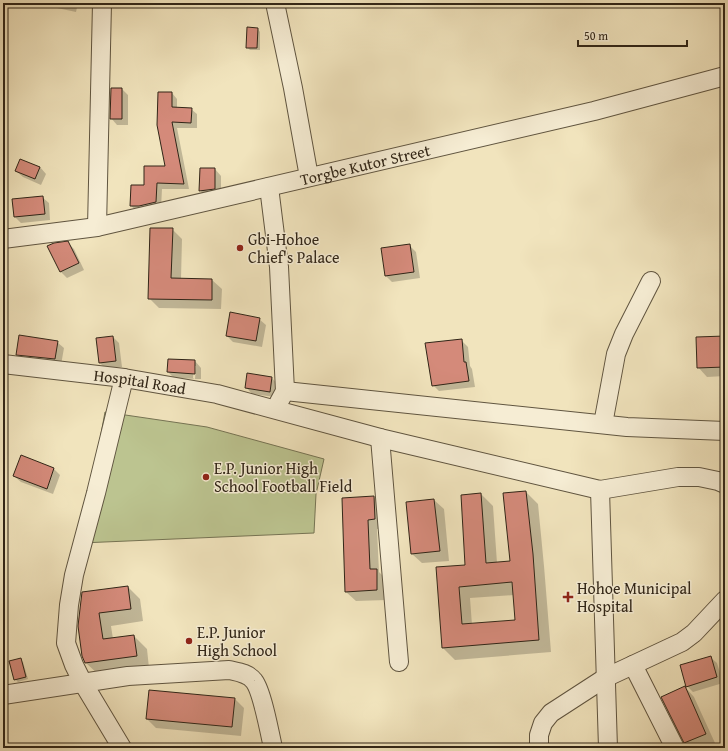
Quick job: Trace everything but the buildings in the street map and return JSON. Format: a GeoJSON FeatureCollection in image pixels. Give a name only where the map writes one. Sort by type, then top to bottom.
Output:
{"type":"FeatureCollection","features":[{"type":"Feature","properties":{"kind":"street"},"geometry":{"type":"LineString","coordinates":[[97,226],[102,3]]}},
{"type":"Feature","properties":{"kind":"street"},"geometry":{"type":"LineString","coordinates":[[275,3],[293,88],[309,177]]}},
{"type":"Feature","properties":{"kind":"street","name":"Torgbe Kutor Street"},"geometry":{"type":"LineString","coordinates":[[3,239],[97,226],[594,111],[725,76]]}},
{"type":"Feature","properties":{"kind":"street"},"geometry":{"type":"LineString","coordinates":[[269,187],[279,267],[285,391],[276,410]]}},
{"type":"Feature","properties":{"kind":"street"},"geometry":{"type":"LineString","coordinates":[[603,424],[616,354],[624,334],[651,281]]}},
{"type":"Feature","properties":{"kind":"street","name":"Hospital Road"},"geometry":{"type":"LineString","coordinates":[[3,364],[124,378],[217,394],[380,438],[600,490]]}},
{"type":"Feature","properties":{"kind":"street"},"geometry":{"type":"LineString","coordinates":[[122,748],[83,683],[74,665],[66,643],[68,605],[74,575],[124,378]]}},
{"type":"Feature","properties":{"kind":"street"},"geometry":{"type":"LineString","coordinates":[[285,391],[627,427],[725,431]]}},
{"type":"Feature","properties":{"kind":"street"},"geometry":{"type":"LineString","coordinates":[[380,438],[399,662]]}},
{"type":"Feature","properties":{"kind":"street"},"geometry":{"type":"LineString","coordinates":[[608,748],[600,490],[678,477],[699,477],[725,484]]}},
{"type":"Feature","properties":{"kind":"street"},"geometry":{"type":"LineString","coordinates":[[539,748],[539,734],[551,713],[606,678],[682,642],[694,633],[725,600]]}},
{"type":"Feature","properties":{"kind":"street"},"geometry":{"type":"LineString","coordinates":[[634,665],[675,748]]}},
{"type":"Feature","properties":{"kind":"street"},"geometry":{"type":"LineString","coordinates":[[3,695],[128,676],[229,670],[245,674],[255,682],[273,748]]}},
{"type":"Feature","properties":{"kind":"green space","name":"E.P. Junior High School Football Field"},"geometry":{"type":"Polygon","coordinates":[[[105,412],[207,427],[324,459],[316,494],[314,533],[81,543],[105,412]]]}},
{"type":"Feature","properties":{"kind":"place","name":"Gbi-Hohoe Chief's Palace"},"geometry":{"type":"Point","coordinates":[240,248]}},
{"type":"Feature","properties":{"kind":"place","name":"E.P. Junior High School Football Field"},"geometry":{"type":"Point","coordinates":[206,477]}},
{"type":"Feature","properties":{"kind":"place","name":"Hohoe Municipal Hospital"},"geometry":{"type":"Point","coordinates":[568,597]}},
{"type":"Feature","properties":{"kind":"place","name":"E.P. Junior High School"},"geometry":{"type":"Point","coordinates":[189,641]}}]}
